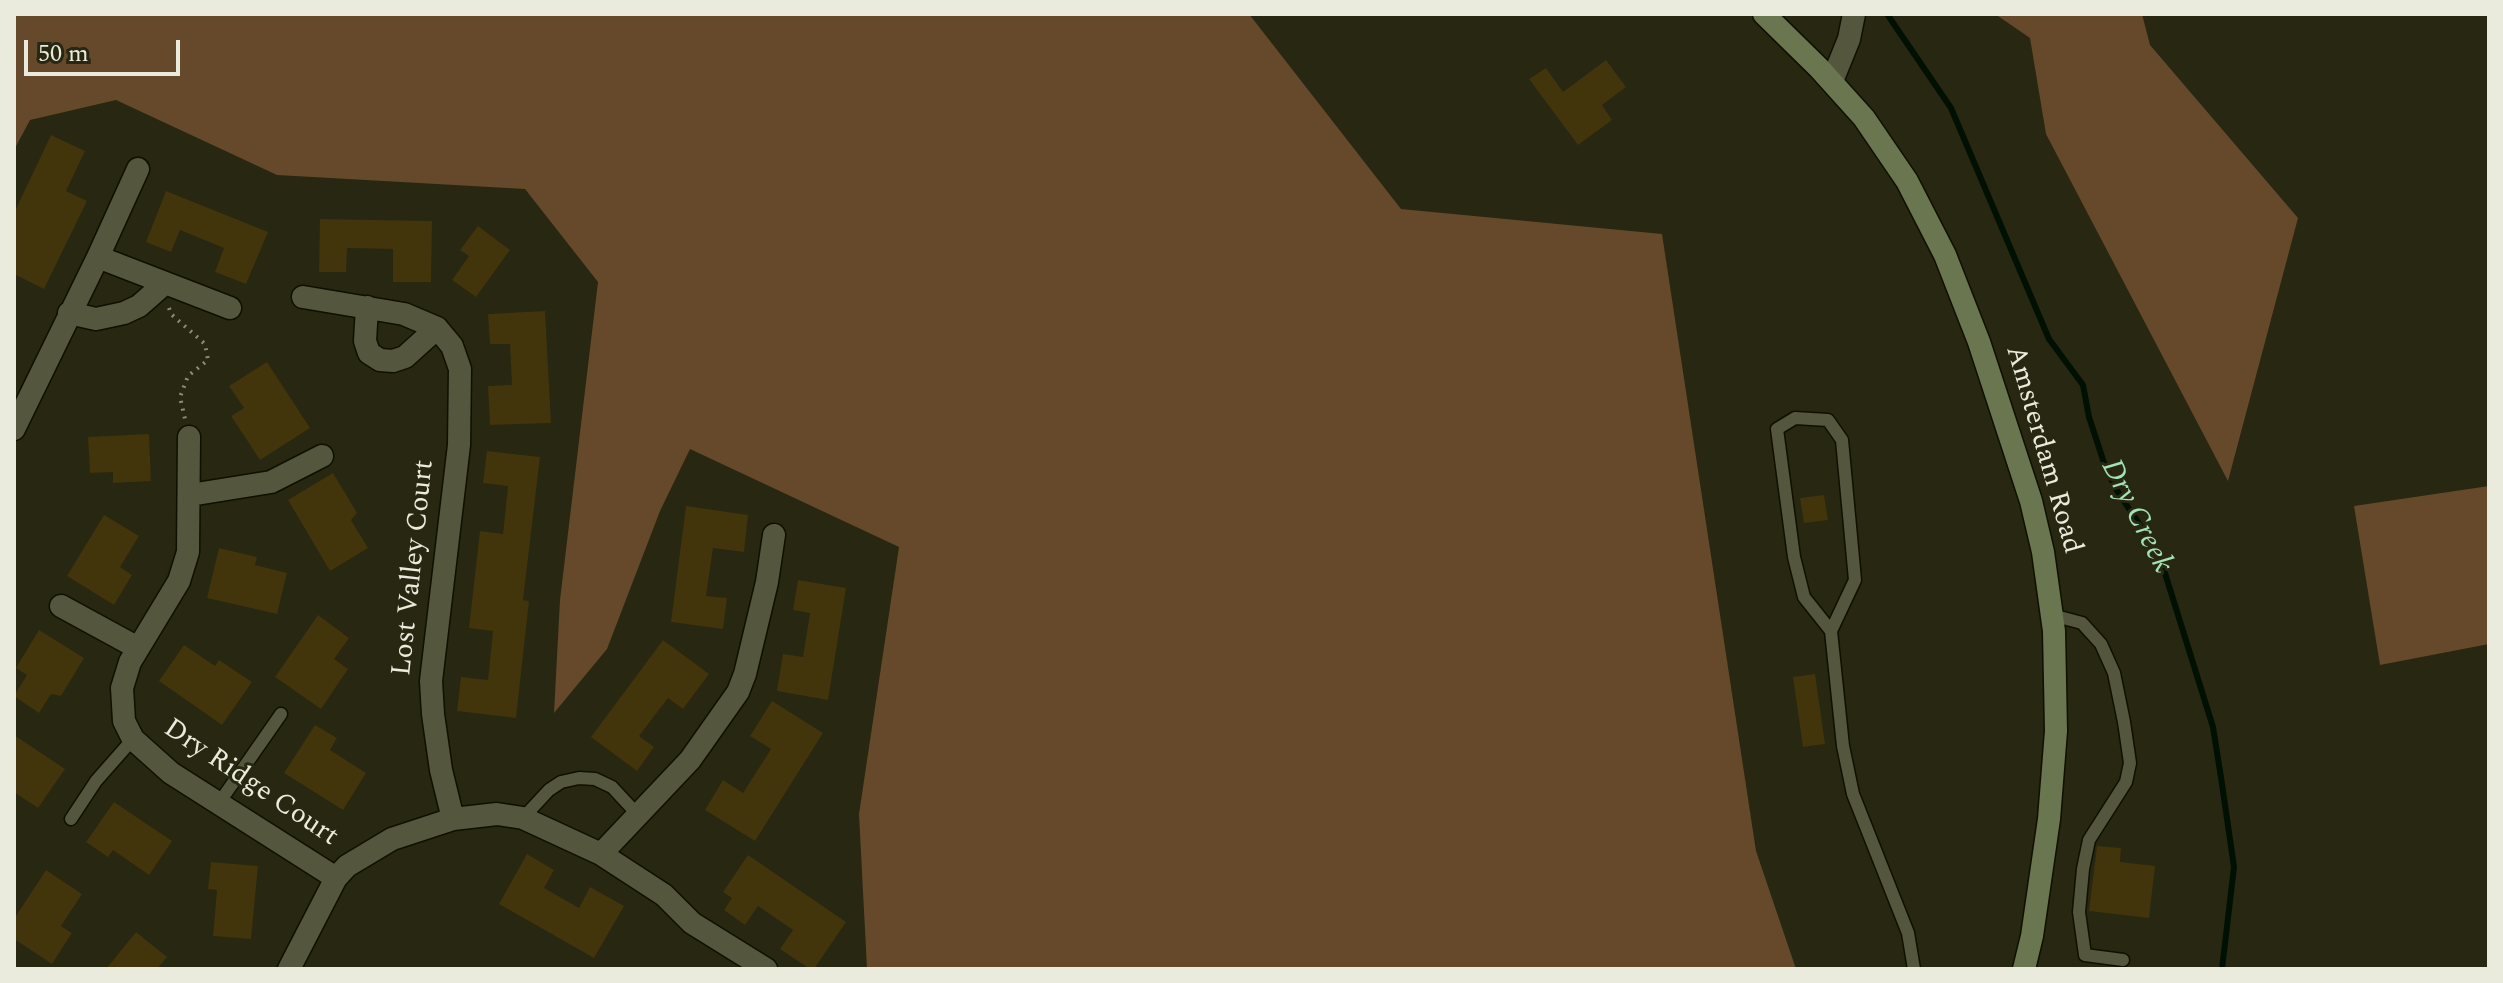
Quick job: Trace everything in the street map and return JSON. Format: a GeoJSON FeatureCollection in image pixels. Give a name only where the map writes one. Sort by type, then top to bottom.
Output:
{"type":"FeatureCollection","features":[{"type":"Feature","properties":{"kind":"main road","name":"Amsterdam Road"},"geometry":{"type":"LineString","coordinates":[[1764,14],[1832,81],[1864,118],[1900,170],[1945,255],[1979,342],[2031,501],[2043,552],[2052,615],[2056,731],[2049,819],[2032,936],[2024,969]]}},
{"type":"Feature","properties":{"kind":"street"},"geometry":{"type":"LineString","coordinates":[[1832,81],[1849,39],[1854,14]]}},
{"type":"Feature","properties":{"kind":"street"},"geometry":{"type":"LineString","coordinates":[[14,429],[138,169]]}},
{"type":"Feature","properties":{"kind":"street"},"geometry":{"type":"LineString","coordinates":[[98,257],[230,308]]}},
{"type":"Feature","properties":{"kind":"street"},"geometry":{"type":"LineString","coordinates":[[69,313],[96,319],[124,313],[139,306],[164,284]]}},
{"type":"Feature","properties":{"kind":"street"},"geometry":{"type":"LineString","coordinates":[[303,297],[367,307],[404,314],[437,328],[405,357],[393,361],[380,360],[369,353],[365,341],[367,307]]}},
{"type":"Feature","properties":{"kind":"street","name":"Lost Valley Court"},"geometry":{"type":"LineString","coordinates":[[437,328],[452,346],[460,369],[459,445],[431,681],[441,770],[453,819]]}},
{"type":"Feature","properties":{"kind":"street","name":"Dry Ridge Court"},"geometry":{"type":"LineString","coordinates":[[189,437],[188,552],[179,581],[138,648],[122,688],[124,721],[133,739],[171,773],[336,878]]}},
{"type":"Feature","properties":{"kind":"street"},"geometry":{"type":"LineString","coordinates":[[190,495],[271,482],[322,456]]}},
{"type":"Feature","properties":{"kind":"street"},"geometry":{"type":"LineString","coordinates":[[601,854],[690,760],[738,692],[767,582],[774,535]]}},
{"type":"Feature","properties":{"kind":"street"},"geometry":{"type":"LineString","coordinates":[[61,606],[138,648]]}},
{"type":"Feature","properties":{"kind":"street"},"geometry":{"type":"LineString","coordinates":[[289,969],[336,878],[347,866],[392,839],[453,819],[497,814],[523,818],[601,854],[664,895],[692,923],[766,969]]}},
{"type":"Feature","properties":{"kind":"lane"},"geometry":{"type":"LineString","coordinates":[[1831,631],[1804,597],[1794,557],[1777,429],[1795,418],[1828,420],[1842,440],[1855,580],[1831,631],[1843,746],[1853,794],[1908,933],[1914,969]]}},
{"type":"Feature","properties":{"kind":"lane"},"geometry":{"type":"LineString","coordinates":[[2052,615],[2082,623],[2101,644],[2114,673],[2130,763],[2126,782],[2089,840],[2079,912],[2085,955],[2123,960]]}},
{"type":"Feature","properties":{"kind":"lane"},"geometry":{"type":"LineString","coordinates":[[219,803],[281,714]]}},
{"type":"Feature","properties":{"kind":"lane"},"geometry":{"type":"LineString","coordinates":[[71,819],[104,772],[133,739]]}},
{"type":"Feature","properties":{"kind":"lane"},"geometry":{"type":"LineString","coordinates":[[523,818],[549,790],[561,782],[579,778],[595,779],[612,787],[638,815]]}},
{"type":"Feature","properties":{"kind":"path"},"geometry":{"type":"LineString","coordinates":[[164,284],[171,314],[205,344],[208,360],[188,376],[180,397],[189,437]]}},
{"type":"Feature","properties":{"kind":"shaded area"},"geometry":{"type":"Polygon","coordinates":[[[14,14],[1249,14],[1401,209],[1662,234],[1756,851],[1796,969],[867,969],[859,814],[899,547],[690,449],[660,511],[607,649],[554,713],[560,600],[598,282],[525,189],[277,175],[116,100],[30,120],[14,150],[14,14]]]}},
{"type":"Feature","properties":{"kind":"shaded area"},"geometry":{"type":"Polygon","coordinates":[[[1995,14],[2142,14],[2150,45],[2298,218],[2228,481],[2046,134],[2030,38],[1995,14]]]}},
{"type":"Feature","properties":{"kind":"shaded area"},"geometry":{"type":"Polygon","coordinates":[[[2489,486],[2489,644],[2380,665],[2354,506],[2489,486]]]}},
{"type":"Feature","properties":{"kind":"building"},"geometry":{"type":"Polygon","coordinates":[[[1606,60],[1626,87],[1602,105],[1612,120],[1578,145],[1529,79],[1546,68],[1563,92],[1606,60]]]}},
{"type":"Feature","properties":{"kind":"building"},"geometry":{"type":"Polygon","coordinates":[[[51,135],[85,151],[66,191],[87,201],[44,289],[14,274],[14,213],[51,135]]]}},
{"type":"Feature","properties":{"kind":"building"},"geometry":{"type":"Polygon","coordinates":[[[166,191],[268,232],[246,284],[215,272],[224,248],[180,230],[171,252],[146,242],[166,191]]]}},
{"type":"Feature","properties":{"kind":"building"},"geometry":{"type":"Polygon","coordinates":[[[320,219],[432,221],[431,282],[393,282],[393,249],[347,248],[346,272],[319,272],[320,219]]]}},
{"type":"Feature","properties":{"kind":"building"},"geometry":{"type":"Polygon","coordinates":[[[478,226],[510,250],[476,297],[452,280],[469,256],[460,250],[478,226]]]}},
{"type":"Feature","properties":{"kind":"building"},"geometry":{"type":"Polygon","coordinates":[[[545,311],[551,423],[490,425],[488,386],[512,385],[510,344],[490,344],[488,314],[545,311]]]}},
{"type":"Feature","properties":{"kind":"building"},"geometry":{"type":"Polygon","coordinates":[[[267,362],[310,428],[260,460],[231,416],[244,408],[229,386],[267,362]]]}},
{"type":"Feature","properties":{"kind":"building"},"geometry":{"type":"Polygon","coordinates":[[[149,434],[151,481],[113,483],[113,472],[90,473],[88,437],[149,434]]]}},
{"type":"Feature","properties":{"kind":"building"},"geometry":{"type":"Polygon","coordinates":[[[487,451],[540,457],[523,600],[529,601],[516,718],[457,711],[461,677],[488,680],[493,631],[469,628],[480,531],[503,534],[508,486],[483,483],[487,451]]]}},
{"type":"Feature","properties":{"kind":"building"},"geometry":{"type":"Polygon","coordinates":[[[333,473],[357,513],[351,520],[368,548],[330,571],[288,500],[333,473]]]}},
{"type":"Feature","properties":{"kind":"building"},"geometry":{"type":"Polygon","coordinates":[[[1824,495],[1828,520],[1804,523],[1800,498],[1824,495]]]}},
{"type":"Feature","properties":{"kind":"building"},"geometry":{"type":"Polygon","coordinates":[[[686,506],[748,515],[744,552],[713,548],[706,596],[727,598],[723,629],[671,622],[686,506]]]}},
{"type":"Feature","properties":{"kind":"building"},"geometry":{"type":"Polygon","coordinates":[[[104,515],[139,536],[120,567],[132,575],[114,605],[67,576],[104,515]]]}},
{"type":"Feature","properties":{"kind":"building"},"geometry":{"type":"Polygon","coordinates":[[[219,548],[257,557],[255,565],[287,573],[277,614],[207,598],[219,548]]]}},
{"type":"Feature","properties":{"kind":"building"},"geometry":{"type":"Polygon","coordinates":[[[798,580],[846,588],[828,700],[777,691],[783,654],[803,657],[810,613],[793,610],[798,580]]]}},
{"type":"Feature","properties":{"kind":"building"},"geometry":{"type":"Polygon","coordinates":[[[318,615],[349,638],[334,659],[348,669],[321,709],[275,677],[318,615]]]}},
{"type":"Feature","properties":{"kind":"building"},"geometry":{"type":"Polygon","coordinates":[[[39,630],[84,658],[61,696],[51,694],[39,713],[14,696],[27,675],[16,668],[39,630]]]}},
{"type":"Feature","properties":{"kind":"building"},"geometry":{"type":"Polygon","coordinates":[[[663,640],[709,674],[683,709],[668,698],[639,736],[654,747],[637,771],[591,737],[663,640]]]}},
{"type":"Feature","properties":{"kind":"building"},"geometry":{"type":"Polygon","coordinates":[[[184,645],[215,666],[219,660],[252,682],[222,725],[159,681],[184,645]]]}},
{"type":"Feature","properties":{"kind":"building"},"geometry":{"type":"Polygon","coordinates":[[[1815,674],[1825,744],[1803,747],[1793,677],[1815,674]]]}},
{"type":"Feature","properties":{"kind":"building"},"geometry":{"type":"Polygon","coordinates":[[[772,701],[823,733],[755,841],[705,810],[723,780],[743,793],[771,749],[750,736],[772,701]]]}},
{"type":"Feature","properties":{"kind":"building"},"geometry":{"type":"Polygon","coordinates":[[[315,725],[337,738],[330,750],[366,773],[343,810],[284,773],[315,725]]]}},
{"type":"Feature","properties":{"kind":"building"},"geometry":{"type":"Polygon","coordinates":[[[14,735],[65,769],[38,808],[14,792],[14,735]]]}},
{"type":"Feature","properties":{"kind":"building"},"geometry":{"type":"Polygon","coordinates":[[[114,802],[172,841],[149,875],[113,850],[108,857],[86,842],[114,802]]]}},
{"type":"Feature","properties":{"kind":"building"},"geometry":{"type":"Polygon","coordinates":[[[2097,846],[2121,848],[2120,862],[2155,866],[2149,918],[2089,911],[2097,846]]]}},
{"type":"Feature","properties":{"kind":"building"},"geometry":{"type":"Polygon","coordinates":[[[527,854],[554,870],[544,888],[579,908],[590,887],[624,906],[594,958],[499,904],[527,854]]]}},
{"type":"Feature","properties":{"kind":"building"},"geometry":{"type":"Polygon","coordinates":[[[748,855],[846,922],[814,969],[780,949],[793,930],[758,906],[745,925],[724,910],[732,898],[723,892],[748,855]]]}},
{"type":"Feature","properties":{"kind":"building"},"geometry":{"type":"Polygon","coordinates":[[[211,862],[258,866],[251,939],[213,936],[217,890],[208,889],[211,862]]]}},
{"type":"Feature","properties":{"kind":"building"},"geometry":{"type":"Polygon","coordinates":[[[46,870],[82,894],[61,926],[72,933],[52,964],[14,939],[14,919],[46,870]]]}},
{"type":"Feature","properties":{"kind":"building"},"geometry":{"type":"Polygon","coordinates":[[[136,932],[167,957],[157,969],[106,969],[136,932]]]}},
{"type":"Feature","properties":{"kind":"waterway","name":"Dry Creek"},"geometry":{"type":"LineString","coordinates":[[1887,14],[1951,108],[2049,339],[2083,385],[2089,417],[2105,466],[2116,489],[2159,554],[2213,727],[2222,784],[2234,867],[2222,969]]}}]}
